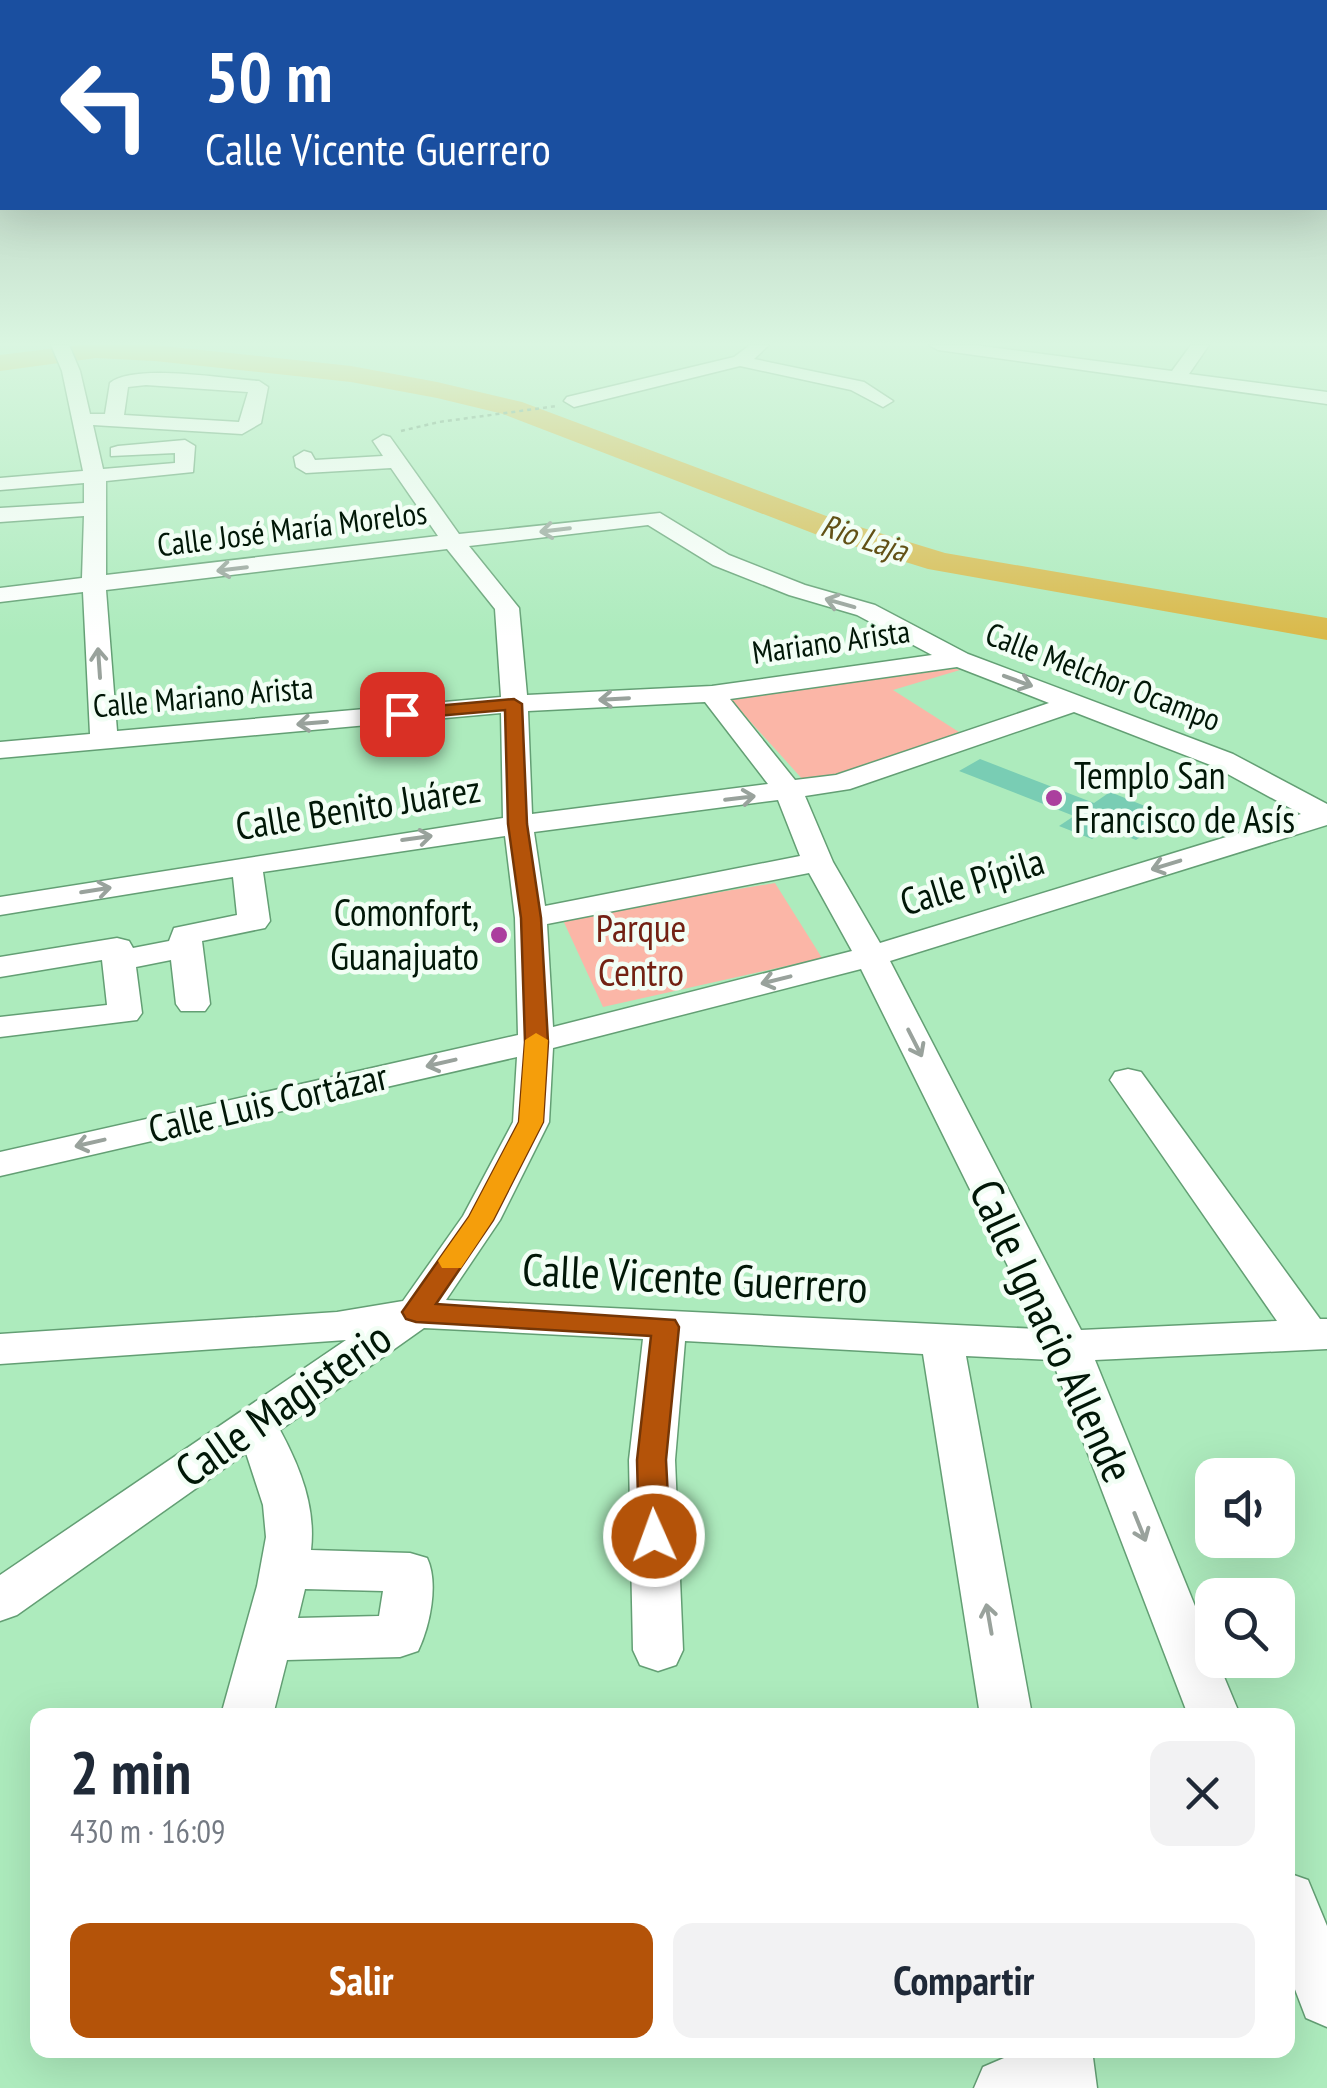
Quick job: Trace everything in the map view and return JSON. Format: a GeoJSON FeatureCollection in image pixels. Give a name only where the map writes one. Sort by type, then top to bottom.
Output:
{"type":"FeatureCollection","features":[{"type":"Feature","properties":{"kind":"street"},"geometry":{"type":"LineString","coordinates":[[87,442],[94,476],[94,586],[104,742]]}},
{"type":"Feature","properties":{"kind":"street","name":"Calle Magisterio"},"geometry":{"type":"LineString","coordinates":[[0,1601],[416,1312],[480,1220],[531,1122],[536,1042],[531,918],[518,824],[512,633],[507,608],[453,542],[384,442]]}},
{"type":"Feature","properties":{"kind":"street"},"geometry":{"type":"LineString","coordinates":[[0,484],[186,468],[185,446],[118,452]]}},
{"type":"Feature","properties":{"kind":"street"},"geometry":{"type":"LineString","coordinates":[[304,458],[306,467],[397,460]]}},
{"type":"Feature","properties":{"kind":"street"},"geometry":{"type":"LineString","coordinates":[[0,515],[95,509]]}},
{"type":"Feature","properties":{"kind":"street","name":"Calle José María Morelos"},"geometry":{"type":"LineString","coordinates":[[0,595],[652,518]]}},
{"type":"Feature","properties":{"kind":"street","name":"Calle Melchor Ocampo"},"geometry":{"type":"LineString","coordinates":[[652,518],[722,560],[797,590],[866,610],[959,660],[1223,760],[1327,816]]}},
{"type":"Feature","properties":{"kind":"street","name":"Mariano Arista"},"geometry":{"type":"LineString","coordinates":[[712,694],[959,660]]}},
{"type":"Feature","properties":{"kind":"street","name":"Calle Mariano Arista"},"geometry":{"type":"LineString","coordinates":[[0,750],[514,704],[712,694]]}},
{"type":"Feature","properties":{"kind":"street","name":"Calle Ignacio Allende"},"geometry":{"type":"LineString","coordinates":[[712,694],[789,792],[818,862],[870,956],[1068,1346],[1211,1708]]}},
{"type":"Feature","properties":{"kind":"street","name":"Calle Benito Juárez"},"geometry":{"type":"LineString","coordinates":[[0,906],[518,824],[840,783],[1077,702]]}},
{"type":"Feature","properties":{"kind":"street","name":"Calle Pípila"},"geometry":{"type":"LineString","coordinates":[[536,1042],[870,956],[1327,816]]}},
{"type":"Feature","properties":{"kind":"street"},"geometry":{"type":"LineString","coordinates":[[531,918],[818,862]]}},
{"type":"Feature","properties":{"kind":"street"},"geometry":{"type":"LineString","coordinates":[[193,1004],[184,935],[254,921],[247,866]]}},
{"type":"Feature","properties":{"kind":"street"},"geometry":{"type":"LineString","coordinates":[[119,960],[186,947]]}},
{"type":"Feature","properties":{"kind":"street"},"geometry":{"type":"LineString","coordinates":[[0,966],[118,948],[125,1013],[0,1027]]}},
{"type":"Feature","properties":{"kind":"street","name":"Calle Luis Cortázar"},"geometry":{"type":"LineString","coordinates":[[0,1164],[536,1042]]}},
{"type":"Feature","properties":{"kind":"street"},"geometry":{"type":"LineString","coordinates":[[1128,1080],[1318,1334]]}},
{"type":"Feature","properties":{"kind":"street","name":"Calle Vicente Guerrero"},"geometry":{"type":"LineString","coordinates":[[0,1349],[337,1327],[416,1312],[1068,1346],[1318,1334]]}},
{"type":"Feature","properties":{"kind":"street"},"geometry":{"type":"LineString","coordinates":[[658,1650],[652,1460],[665,1327]]}},
{"type":"Feature","properties":{"kind":"street"},"geometry":{"type":"LineString","coordinates":[[942,1342],[1005,1708]]}},
{"type":"Feature","properties":{"kind":"street"},"geometry":{"type":"LineString","coordinates":[[250,1708],[284,1569],[290,1522],[276,1462],[254,1424]]}},
{"type":"Feature","properties":{"kind":"street"},"geometry":{"type":"LineString","coordinates":[[265,1640],[400,1636],[410,1572],[284,1569]]}},
{"type":"Feature","properties":{"kind":"street"},"geometry":{"type":"LineString","coordinates":[[1295,1917],[1327,1998]]}},
{"type":"Feature","properties":{"kind":"street"},"geometry":{"type":"LineString","coordinates":[[1004,2088],[1068,2084],[1063,2058]]}},
{"type":"Feature","properties":{"kind":"green space"},"geometry":{"type":"Polygon","coordinates":[[[946,667],[960,670],[893,690],[959,732],[844,777],[805,782],[730,699],[946,667]]]}},
{"type":"Feature","properties":{"kind":"green space","name":"Parque Centro"},"geometry":{"type":"Polygon","coordinates":[[[775,883],[822,958],[603,1007],[562,918],[775,883]]]}},
{"type":"Feature","properties":{"kind":"building","name":"Templo San Francisco de Asís"},"geometry":{"type":"Polygon","coordinates":[[[980,759],[1094,803],[1110,792],[1145,806],[1132,815],[1158,825],[1136,840],[1108,829],[1092,839],[1059,826],[1074,816],[959,771],[980,759]]]}},
{"type":"Feature","properties":{"kind":"waterway","name":"Rio Laja"},"geometry":{"type":"LineString","coordinates":[[603,442],[826,527],[940,562],[1327,629]]}},
{"type":"Feature","properties":{"kind":"slow traffic"},"geometry":{"type":"LineString","coordinates":[[452,1261],[480,1220],[531,1122],[536,1040]]}},
{"type":"Feature","properties":{"kind":"place","name":"Templo San Francisco de Asís"},"geometry":{"type":"Point","coordinates":[1054,798]}},
{"type":"Feature","properties":{"kind":"place","name":"Comonfort, Guanajuato"},"geometry":{"type":"Point","coordinates":[499,935]}},
{"type":"Feature","properties":{"kind":"route"},"geometry":{"type":"LineString","coordinates":[[402,714],[514,704],[518,824],[531,918],[536,1042],[531,1122],[480,1220],[416,1312],[665,1327],[652,1460],[654,1536]]}}]}
